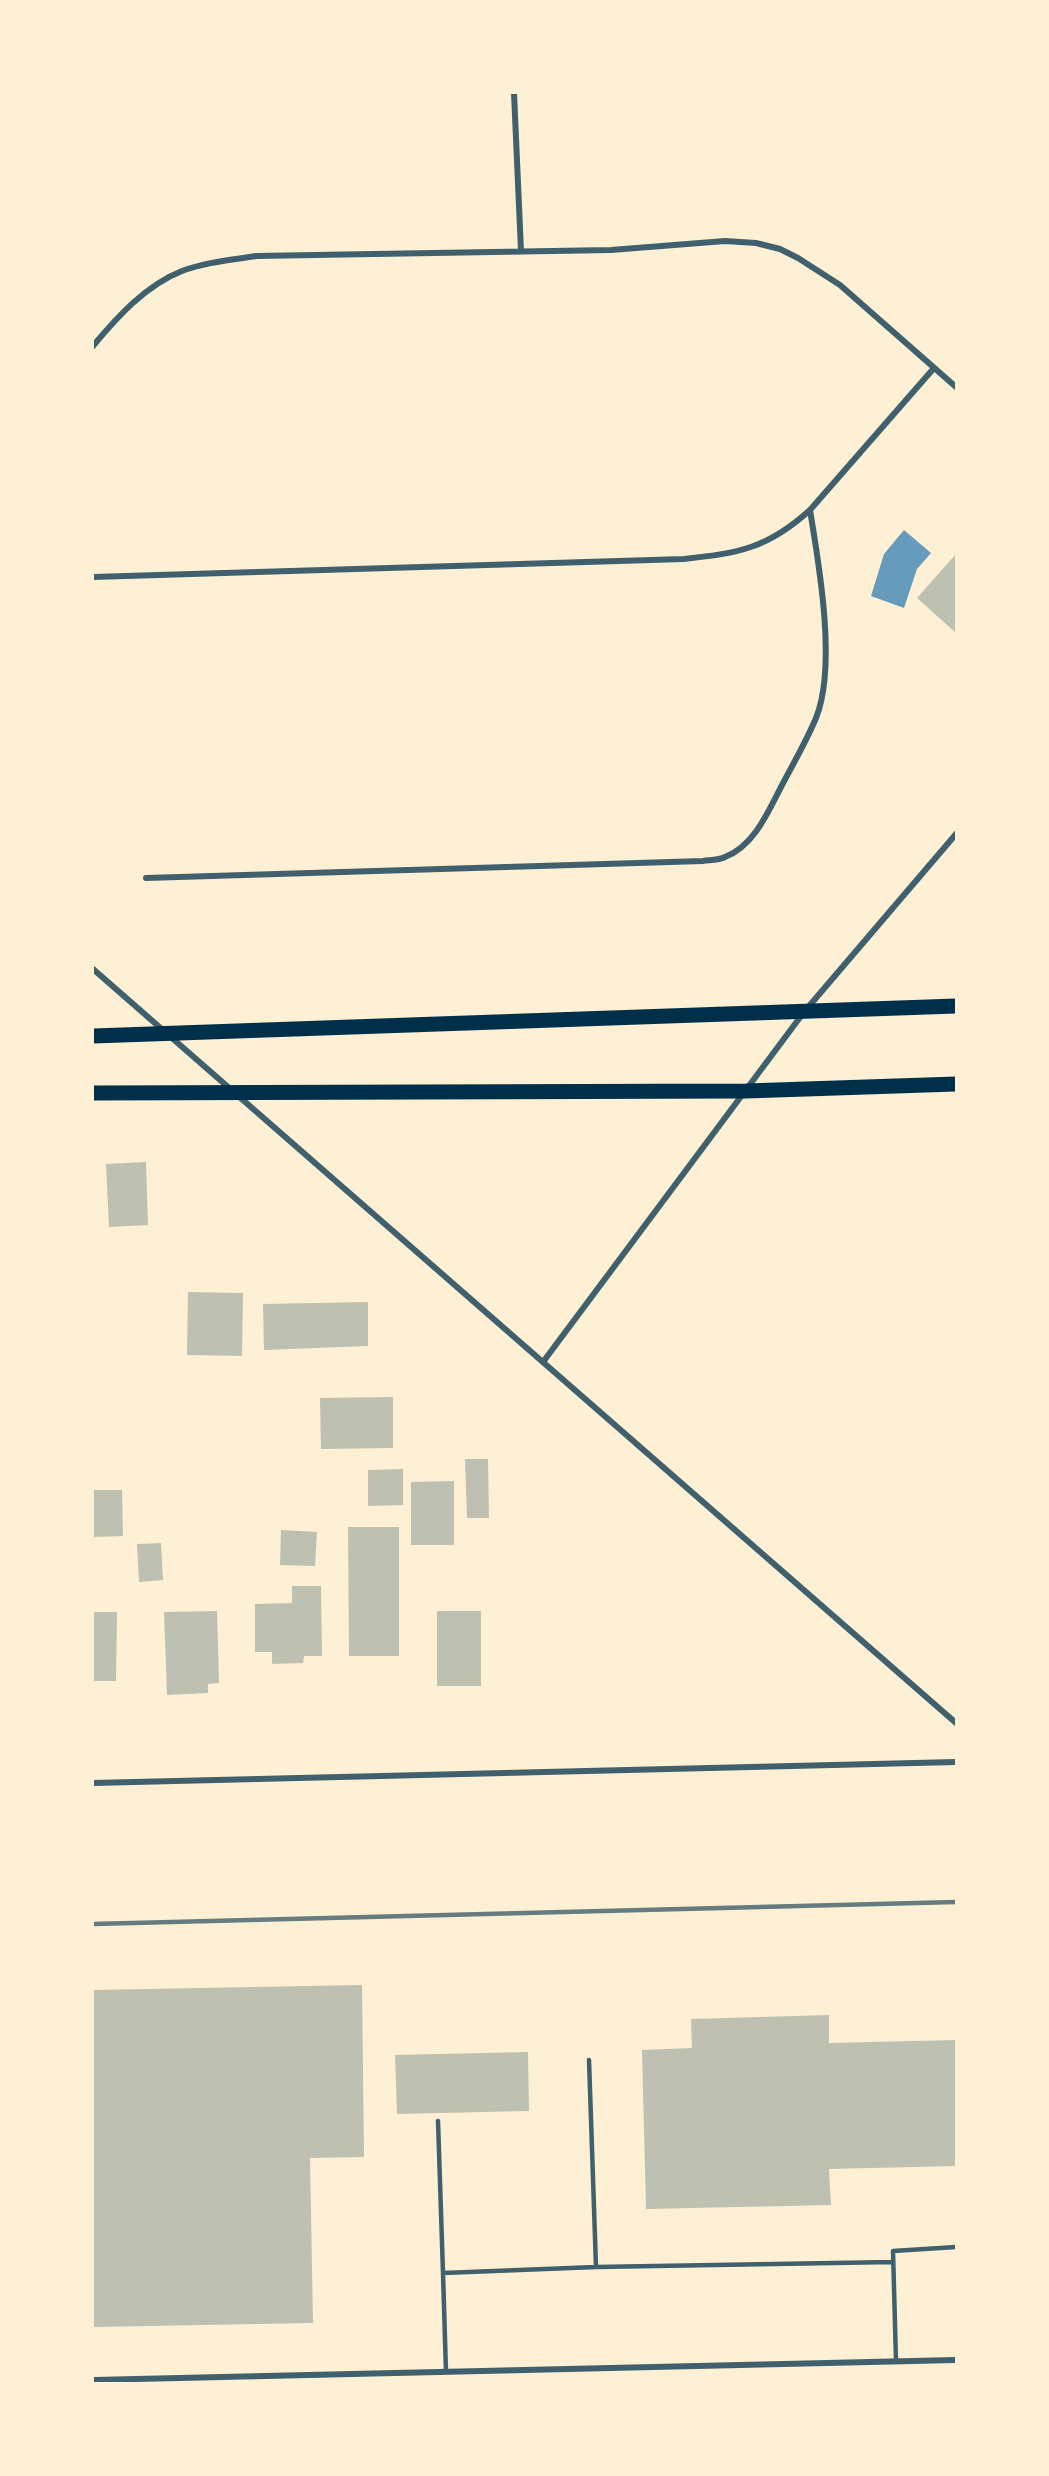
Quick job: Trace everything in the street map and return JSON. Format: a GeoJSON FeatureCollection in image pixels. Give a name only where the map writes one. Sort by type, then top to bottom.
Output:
{"type":"FeatureCollection","features":[{"type":"Feature","properties":{"kind":"main road"},"geometry":{"type":"LineString","coordinates":[[93,1036],[956,1006]]}},
{"type":"Feature","properties":{"kind":"main road"},"geometry":{"type":"LineString","coordinates":[[93,1093],[746,1091],[956,1084]]}},
{"type":"Feature","properties":{"kind":"street"},"geometry":{"type":"LineString","coordinates":[[514,93],[521,251]]}},
{"type":"Feature","properties":{"kind":"street"},"geometry":{"type":"LineString","coordinates":[[93,346],[127,308],[152,288],[180,271],[212,262],[256,256],[611,250],[725,241],[756,243],[780,249],[819,270],[840,285],[956,387]]}},
{"type":"Feature","properties":{"kind":"street"},"geometry":{"type":"LineString","coordinates":[[93,577],[684,559],[720,555],[768,541],[789,529],[810,510],[934,368]]}},
{"type":"Feature","properties":{"kind":"street"},"geometry":{"type":"LineString","coordinates":[[146,878],[703,861],[725,857],[751,837],[765,819],[816,717],[822,694],[824,636],[821,579],[810,510]]}},
{"type":"Feature","properties":{"kind":"street"},"geometry":{"type":"LineString","coordinates":[[543,1362],[804,1012],[956,834]]}},
{"type":"Feature","properties":{"kind":"street"},"geometry":{"type":"LineString","coordinates":[[93,969],[956,1723]]}},
{"type":"Feature","properties":{"kind":"street"},"geometry":{"type":"LineString","coordinates":[[93,1783],[956,1762]]}},
{"type":"Feature","properties":{"kind":"street"},"geometry":{"type":"LineString","coordinates":[[93,2380],[956,2360]]}},
{"type":"Feature","properties":{"kind":"lane"},"geometry":{"type":"LineString","coordinates":[[589,2060],[596,2267]]}},
{"type":"Feature","properties":{"kind":"lane"},"geometry":{"type":"LineString","coordinates":[[438,2121],[446,2373]]}},
{"type":"Feature","properties":{"kind":"lane"},"geometry":{"type":"LineString","coordinates":[[896,2361],[893,2251],[956,2247]]}},
{"type":"Feature","properties":{"kind":"lane"},"geometry":{"type":"LineString","coordinates":[[443,2273],[596,2267],[893,2262]]}},
{"type":"Feature","properties":{"kind":"water"},"geometry":{"type":"Polygon","coordinates":[[[904,530],[931,553],[917,569],[904,608],[871,596],[884,554],[904,530]]]}},
{"type":"Feature","properties":{"kind":"building"},"geometry":{"type":"Polygon","coordinates":[[[956,554],[956,633],[917,598],[956,554]]]}},
{"type":"Feature","properties":{"kind":"building"},"geometry":{"type":"Polygon","coordinates":[[[146,1162],[148,1225],[109,1227],[106,1164],[146,1162]]]}},
{"type":"Feature","properties":{"kind":"building"},"geometry":{"type":"Polygon","coordinates":[[[188,1292],[243,1293],[242,1356],[187,1355],[188,1292]]]}},
{"type":"Feature","properties":{"kind":"building"},"geometry":{"type":"Polygon","coordinates":[[[368,1302],[368,1346],[264,1350],[263,1304],[368,1302]]]}},
{"type":"Feature","properties":{"kind":"building"},"geometry":{"type":"Polygon","coordinates":[[[393,1397],[393,1448],[321,1449],[320,1398],[393,1397]]]}},
{"type":"Feature","properties":{"kind":"building"},"geometry":{"type":"Polygon","coordinates":[[[465,1459],[488,1459],[489,1518],[467,1518],[465,1459]]]}},
{"type":"Feature","properties":{"kind":"building"},"geometry":{"type":"Polygon","coordinates":[[[403,1469],[403,1505],[368,1506],[368,1470],[403,1469]]]}},
{"type":"Feature","properties":{"kind":"building"},"geometry":{"type":"Polygon","coordinates":[[[454,1481],[454,1545],[411,1545],[411,1482],[454,1481]]]}},
{"type":"Feature","properties":{"kind":"building"},"geometry":{"type":"Polygon","coordinates":[[[93,1490],[122,1490],[123,1536],[93,1537],[93,1490]]]}},
{"type":"Feature","properties":{"kind":"building"},"geometry":{"type":"Polygon","coordinates":[[[348,1527],[399,1527],[399,1656],[349,1656],[348,1527]]]}},
{"type":"Feature","properties":{"kind":"building"},"geometry":{"type":"Polygon","coordinates":[[[281,1530],[317,1532],[315,1566],[280,1565],[281,1530]]]}},
{"type":"Feature","properties":{"kind":"building"},"geometry":{"type":"Polygon","coordinates":[[[161,1543],[163,1580],[139,1582],[137,1544],[161,1543]]]}},
{"type":"Feature","properties":{"kind":"building"},"geometry":{"type":"Polygon","coordinates":[[[292,1586],[321,1586],[322,1656],[304,1656],[303,1663],[272,1664],[272,1652],[255,1652],[255,1604],[292,1603],[292,1586]]]}},
{"type":"Feature","properties":{"kind":"building"},"geometry":{"type":"Polygon","coordinates":[[[217,1611],[219,1683],[208,1684],[208,1693],[167,1695],[164,1612],[217,1611]]]}},
{"type":"Feature","properties":{"kind":"building"},"geometry":{"type":"Polygon","coordinates":[[[437,1611],[481,1611],[481,1686],[437,1686],[437,1611]]]}},
{"type":"Feature","properties":{"kind":"building"},"geometry":{"type":"Polygon","coordinates":[[[93,1612],[117,1612],[116,1681],[93,1681],[93,1612]]]}},
{"type":"Feature","properties":{"kind":"building"},"geometry":{"type":"Polygon","coordinates":[[[362,1985],[364,2157],[310,2158],[313,2323],[93,2327],[93,1990],[362,1985]]]}},
{"type":"Feature","properties":{"kind":"building"},"geometry":{"type":"Polygon","coordinates":[[[829,2015],[829,2043],[956,2040],[956,2166],[829,2169],[831,2205],[646,2209],[642,2050],[692,2048],[691,2019],[829,2015]]]}},
{"type":"Feature","properties":{"kind":"building"},"geometry":{"type":"Polygon","coordinates":[[[528,2052],[529,2111],[397,2114],[395,2055],[528,2052]]]}},
{"type":"Feature","properties":{"kind":"railway"},"geometry":{"type":"LineString","coordinates":[[93,1924],[956,1902]]}}]}
